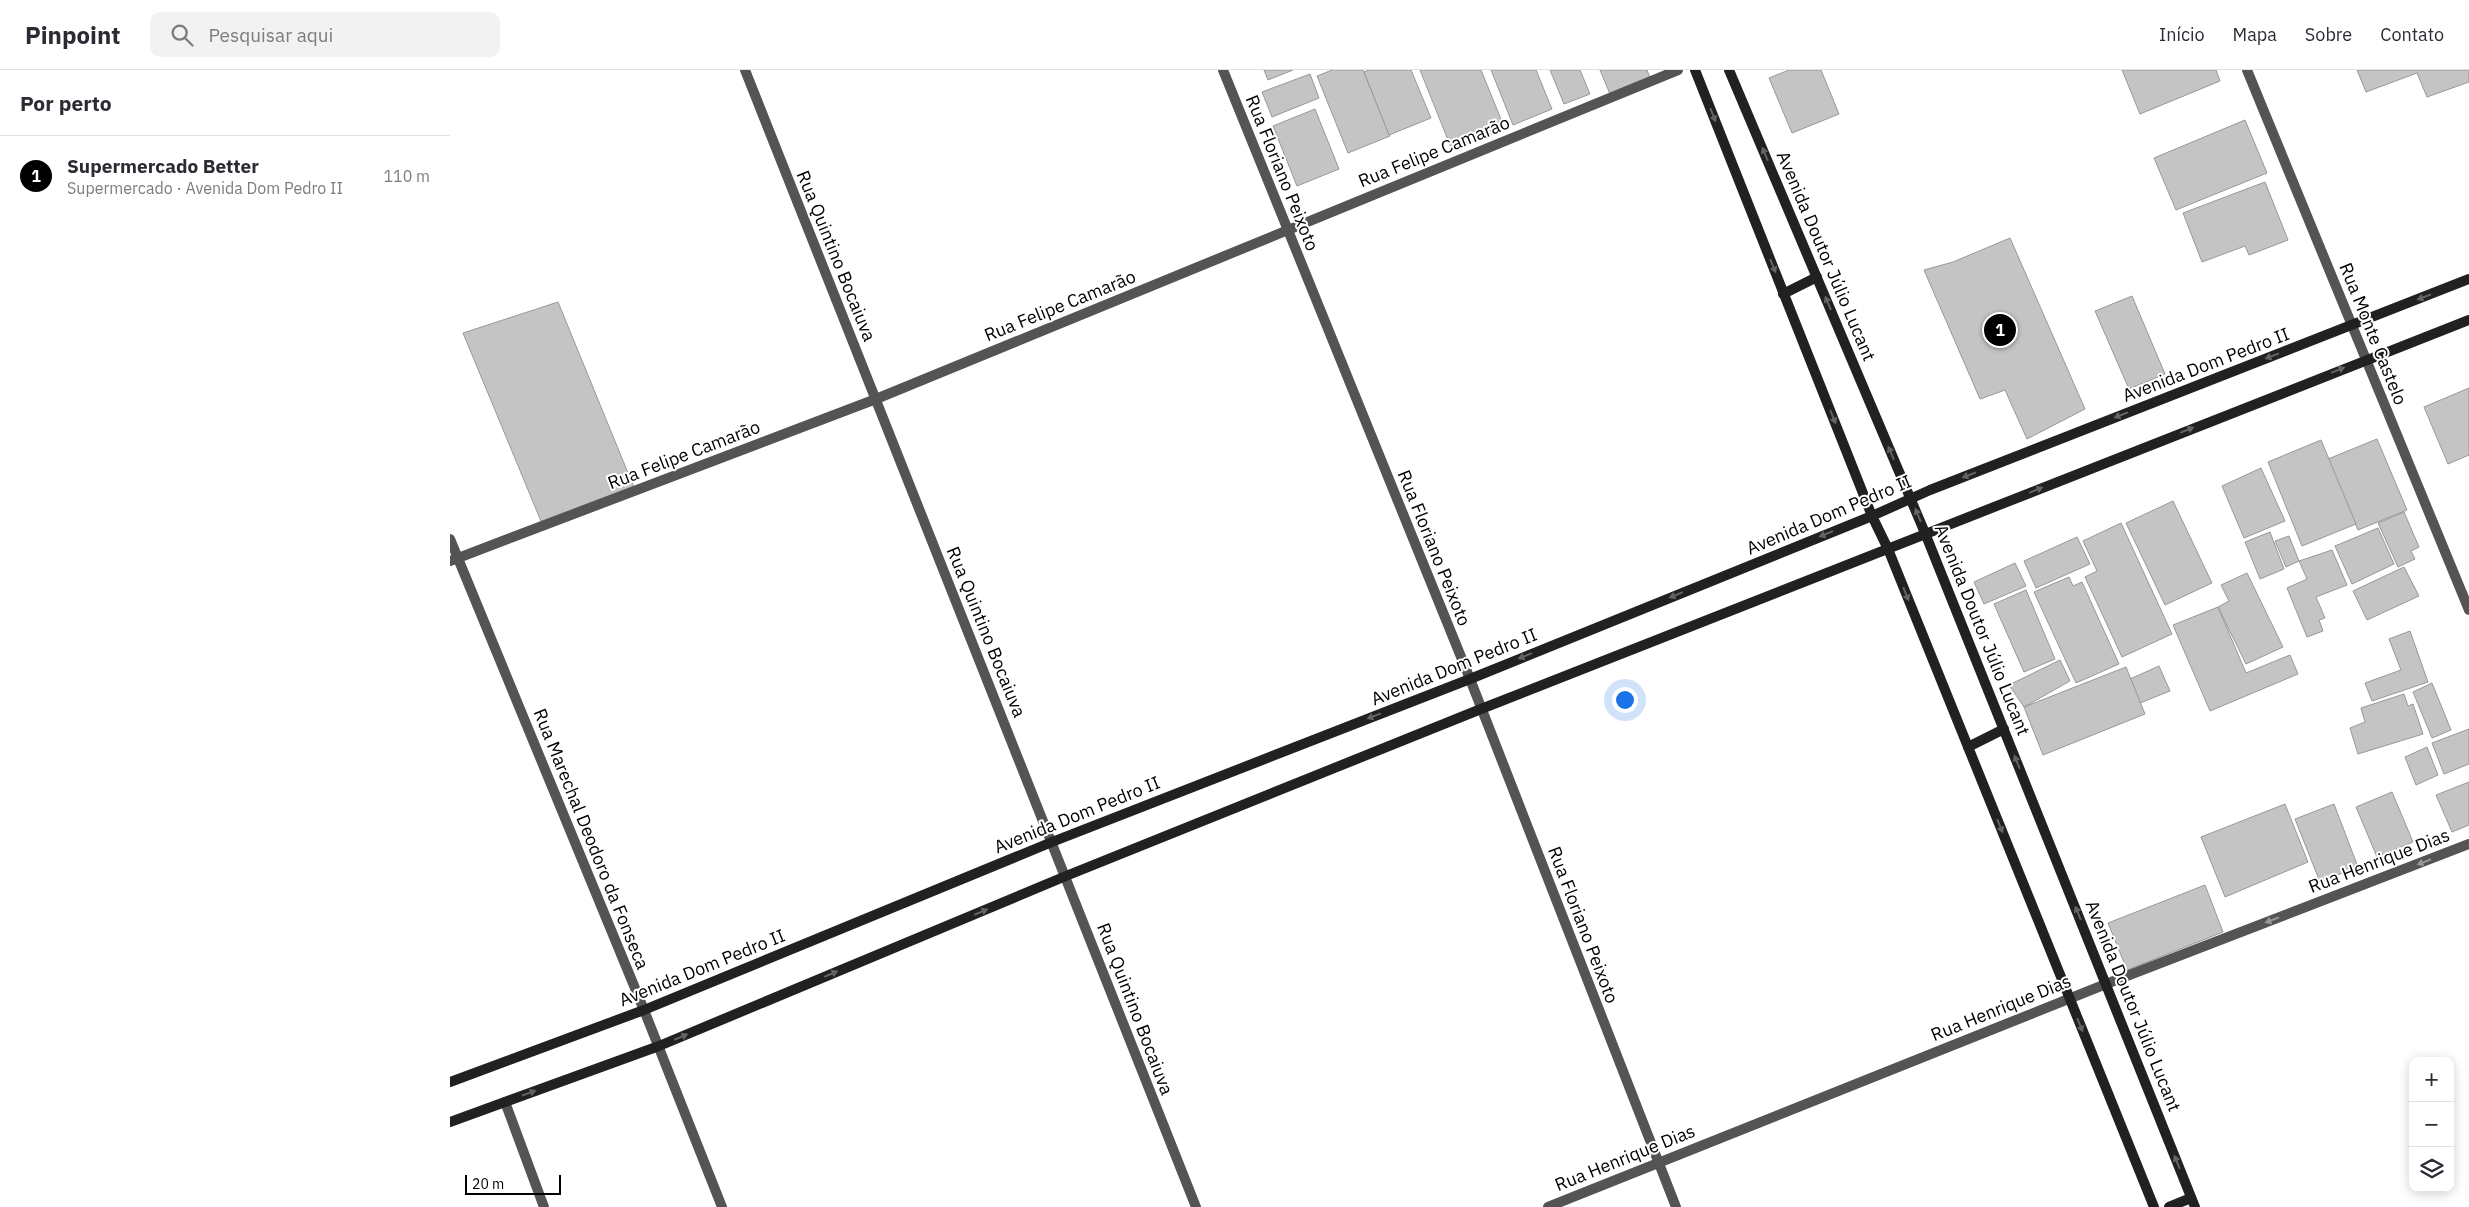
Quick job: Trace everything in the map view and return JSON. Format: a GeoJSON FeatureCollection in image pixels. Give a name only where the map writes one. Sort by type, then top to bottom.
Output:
{"type":"FeatureCollection","features":[{"type":"Feature","properties":{"kind":"street","name":"Rua Quintino Bocaiuva"},"geometry":{"type":"LineString","coordinates":[[745,70],[1196,1207]]}},
{"type":"Feature","properties":{"kind":"street","name":"Rua Floriano Peixoto"},"geometry":{"type":"LineString","coordinates":[[1223,70],[1470,678],[1676,1207]]}},
{"type":"Feature","properties":{"kind":"street","name":"Rua Felipe Camarão"},"geometry":{"type":"LineString","coordinates":[[454,560],[876,399],[1678,70]]}},
{"type":"Feature","properties":{"kind":"street"},"geometry":{"type":"LineString","coordinates":[[1695,70],[1872,516],[1888,549],[2154,1207]]}},
{"type":"Feature","properties":{"kind":"street","name":"Avenida Doutor Júlio Lucant"},"geometry":{"type":"LineString","coordinates":[[1729,70],[1925,533],[2193,1202]]}},
{"type":"Feature","properties":{"kind":"street","name":"Rua Monte Castelo"},"geometry":{"type":"LineString","coordinates":[[2247,70],[2354,325],[2365,360],[2469,610]]}},
{"type":"Feature","properties":{"kind":"street"},"geometry":{"type":"LineString","coordinates":[[1783,294],[1817,277]]}},
{"type":"Feature","properties":{"kind":"street","name":"Avenida Dom Pedro II"},"geometry":{"type":"LineString","coordinates":[[450,1082],[644,1010],[1052,842],[1470,678],[1872,516],[1910,498],[2469,280]]}},
{"type":"Feature","properties":{"kind":"street"},"geometry":{"type":"LineString","coordinates":[[450,1122],[659,1046],[1066,876],[1925,533],[2469,320]]}},
{"type":"Feature","properties":{"kind":"street","name":"Rua Marechal Deodoro da Fonseca"},"geometry":{"type":"LineString","coordinates":[[450,539],[454,560],[659,1046],[722,1207]]}},
{"type":"Feature","properties":{"kind":"street"},"geometry":{"type":"LineString","coordinates":[[1968,747],[2004,729]]}},
{"type":"Feature","properties":{"kind":"street","name":"Rua Henrique Dias"},"geometry":{"type":"LineString","coordinates":[[1548,1207],[2106,984],[2469,844]]}},
{"type":"Feature","properties":{"kind":"street"},"geometry":{"type":"LineString","coordinates":[[504,1102],[544,1207]]}},
{"type":"Feature","properties":{"kind":"street"},"geometry":{"type":"LineString","coordinates":[[2169,1207],[2193,1202]]}},
{"type":"Feature","properties":{"kind":"building"},"geometry":{"type":"Polygon","coordinates":[[[1264,70],[1293,70],[1268,80],[1264,70]]]}},
{"type":"Feature","properties":{"kind":"building"},"geometry":{"type":"Polygon","coordinates":[[[1332,70],[1363,70],[1390,136],[1348,153],[1317,76],[1332,70]]]}},
{"type":"Feature","properties":{"kind":"building"},"geometry":{"type":"Polygon","coordinates":[[[1369,70],[1411,70],[1431,118],[1389,135],[1364,72],[1369,70]]]}},
{"type":"Feature","properties":{"kind":"building"},"geometry":{"type":"Polygon","coordinates":[[[1420,70],[1481,70],[1505,129],[1452,150],[1420,70]]]}},
{"type":"Feature","properties":{"kind":"building"},"geometry":{"type":"Polygon","coordinates":[[[1491,70],[1536,70],[1552,109],[1513,125],[1491,70]]]}},
{"type":"Feature","properties":{"kind":"building"},"geometry":{"type":"Polygon","coordinates":[[[1550,70],[1580,70],[1590,94],[1564,104],[1550,70]]]}},
{"type":"Feature","properties":{"kind":"building"},"geometry":{"type":"Polygon","coordinates":[[[1600,70],[1647,70],[1650,78],[1610,94],[1600,70]]]}},
{"type":"Feature","properties":{"kind":"building"},"geometry":{"type":"Polygon","coordinates":[[[1789,70],[1821,70],[1839,114],[1792,133],[1769,78],[1789,70]]]}},
{"type":"Feature","properties":{"kind":"building"},"geometry":{"type":"Polygon","coordinates":[[[2122,70],[2216,70],[2220,81],[2140,114],[2122,70]]]}},
{"type":"Feature","properties":{"kind":"building"},"geometry":{"type":"Polygon","coordinates":[[[2357,70],[2469,70],[2469,82],[2427,97],[2417,73],[2366,92],[2357,70]]]}},
{"type":"Feature","properties":{"kind":"building"},"geometry":{"type":"Polygon","coordinates":[[[1310,74],[1319,98],[1272,117],[1262,92],[1310,74]]]}},
{"type":"Feature","properties":{"kind":"building"},"geometry":{"type":"Polygon","coordinates":[[[1315,109],[1339,169],[1297,186],[1273,126],[1315,109]]]}},
{"type":"Feature","properties":{"kind":"building"},"geometry":{"type":"Polygon","coordinates":[[[2245,120],[2267,173],[2176,210],[2154,158],[2245,120]]]}},
{"type":"Feature","properties":{"kind":"building"},"geometry":{"type":"Polygon","coordinates":[[[2265,182],[2288,240],[2249,255],[2245,246],[2202,262],[2183,213],[2265,182]]]}},
{"type":"Feature","properties":{"kind":"building"},"geometry":{"type":"Polygon","coordinates":[[[2010,238],[2085,409],[2027,439],[2005,390],[1980,399],[1924,270],[1953,262],[2010,238]]]}},
{"type":"Feature","properties":{"kind":"building"},"geometry":{"type":"Polygon","coordinates":[[[2132,296],[2165,374],[2129,389],[2095,311],[2132,296]]]}},
{"type":"Feature","properties":{"kind":"building"},"geometry":{"type":"Polygon","coordinates":[[[558,302],[635,490],[543,526],[463,333],[558,302]]]}},
{"type":"Feature","properties":{"kind":"building"},"geometry":{"type":"Polygon","coordinates":[[[2469,388],[2469,455],[2448,464],[2424,407],[2469,388]]]}},
{"type":"Feature","properties":{"kind":"building"},"geometry":{"type":"Polygon","coordinates":[[[2377,439],[2407,510],[2358,530],[2328,459],[2377,439]]]}},
{"type":"Feature","properties":{"kind":"building"},"geometry":{"type":"Polygon","coordinates":[[[2321,440],[2356,524],[2302,546],[2268,462],[2321,440]]]}},
{"type":"Feature","properties":{"kind":"building"},"geometry":{"type":"Polygon","coordinates":[[[2261,468],[2285,521],[2244,538],[2222,486],[2261,468]]]}},
{"type":"Feature","properties":{"kind":"building"},"geometry":{"type":"Polygon","coordinates":[[[2173,501],[2212,583],[2165,605],[2126,523],[2173,501]]]}},
{"type":"Feature","properties":{"kind":"building"},"geometry":{"type":"Polygon","coordinates":[[[2404,512],[2419,547],[2411,551],[2415,559],[2398,567],[2378,523],[2404,512]]]}},
{"type":"Feature","properties":{"kind":"building"},"geometry":{"type":"Polygon","coordinates":[[[2121,523],[2172,634],[2122,657],[2085,577],[2097,571],[2083,541],[2121,523]]]}},
{"type":"Feature","properties":{"kind":"building"},"geometry":{"type":"Polygon","coordinates":[[[2378,528],[2394,564],[2352,584],[2335,546],[2378,528]]]}},
{"type":"Feature","properties":{"kind":"building"},"geometry":{"type":"Polygon","coordinates":[[[2270,532],[2284,569],[2260,579],[2245,542],[2270,532]]]}},
{"type":"Feature","properties":{"kind":"building"},"geometry":{"type":"Polygon","coordinates":[[[2289,536],[2299,561],[2286,567],[2275,541],[2289,536]]]}},
{"type":"Feature","properties":{"kind":"building"},"geometry":{"type":"Polygon","coordinates":[[[2077,537],[2090,564],[2036,588],[2024,561],[2077,537]]]}},
{"type":"Feature","properties":{"kind":"building"},"geometry":{"type":"Polygon","coordinates":[[[2332,550],[2347,585],[2316,597],[2325,618],[2319,620],[2323,631],[2307,637],[2287,588],[2307,579],[2299,561],[2332,550]]]}},
{"type":"Feature","properties":{"kind":"building"},"geometry":{"type":"Polygon","coordinates":[[[2015,563],[2026,586],[1984,604],[1974,582],[2015,563]]]}},
{"type":"Feature","properties":{"kind":"building"},"geometry":{"type":"Polygon","coordinates":[[[2404,567],[2419,596],[2367,620],[2353,591],[2404,567]]]}},
{"type":"Feature","properties":{"kind":"building"},"geometry":{"type":"Polygon","coordinates":[[[2247,573],[2283,647],[2246,664],[2218,607],[2229,601],[2221,585],[2247,573]]]}},
{"type":"Feature","properties":{"kind":"building"},"geometry":{"type":"Polygon","coordinates":[[[2069,577],[2073,586],[2082,582],[2119,664],[2076,683],[2034,592],[2069,577]]]}},
{"type":"Feature","properties":{"kind":"building"},"geometry":{"type":"Polygon","coordinates":[[[2026,590],[2055,659],[2024,672],[1994,604],[2026,590]]]}},
{"type":"Feature","properties":{"kind":"building"},"geometry":{"type":"Polygon","coordinates":[[[2218,607],[2246,673],[2290,655],[2298,674],[2210,711],[2173,625],[2218,607]]]}},
{"type":"Feature","properties":{"kind":"building"},"geometry":{"type":"Polygon","coordinates":[[[2410,631],[2428,682],[2372,701],[2365,683],[2401,670],[2389,639],[2410,631]]]}},
{"type":"Feature","properties":{"kind":"building"},"geometry":{"type":"Polygon","coordinates":[[[2060,660],[2070,681],[2024,707],[2009,685],[2060,660]]]}},
{"type":"Feature","properties":{"kind":"building"},"geometry":{"type":"Polygon","coordinates":[[[2159,666],[2170,691],[2140,703],[2130,679],[2159,666]]]}},
{"type":"Feature","properties":{"kind":"building"},"geometry":{"type":"Polygon","coordinates":[[[2126,667],[2145,714],[2043,755],[2024,707],[2126,667]]]}},
{"type":"Feature","properties":{"kind":"building"},"geometry":{"type":"Polygon","coordinates":[[[2432,683],[2451,730],[2432,738],[2413,692],[2432,683]]]}},
{"type":"Feature","properties":{"kind":"building"},"geometry":{"type":"Polygon","coordinates":[[[2404,694],[2408,706],[2413,704],[2423,734],[2358,754],[2350,728],[2365,722],[2361,708],[2404,694]]]}},
{"type":"Feature","properties":{"kind":"building"},"geometry":{"type":"Polygon","coordinates":[[[2469,729],[2469,764],[2444,774],[2432,743],[2469,729]]]}},
{"type":"Feature","properties":{"kind":"building"},"geometry":{"type":"Polygon","coordinates":[[[2427,747],[2438,775],[2416,785],[2405,757],[2427,747]]]}},
{"type":"Feature","properties":{"kind":"building"},"geometry":{"type":"Polygon","coordinates":[[[2469,782],[2469,825],[2452,832],[2436,795],[2469,782]]]}},
{"type":"Feature","properties":{"kind":"building"},"geometry":{"type":"Polygon","coordinates":[[[2392,792],[2413,842],[2377,857],[2356,807],[2392,792]]]}},
{"type":"Feature","properties":{"kind":"building"},"geometry":{"type":"Polygon","coordinates":[[[2285,804],[2308,862],[2225,897],[2201,837],[2285,804]]]}},
{"type":"Feature","properties":{"kind":"building"},"geometry":{"type":"Polygon","coordinates":[[[2334,804],[2358,867],[2320,882],[2295,819],[2334,804]]]}},
{"type":"Feature","properties":{"kind":"building"},"geometry":{"type":"Polygon","coordinates":[[[2205,885],[2223,932],[2127,970],[2108,923],[2205,885]]]}},
{"type":"Feature","properties":{"kind":"place","name":"Supermercado Better"},"geometry":{"type":"Point","coordinates":[2000,330]}}]}
